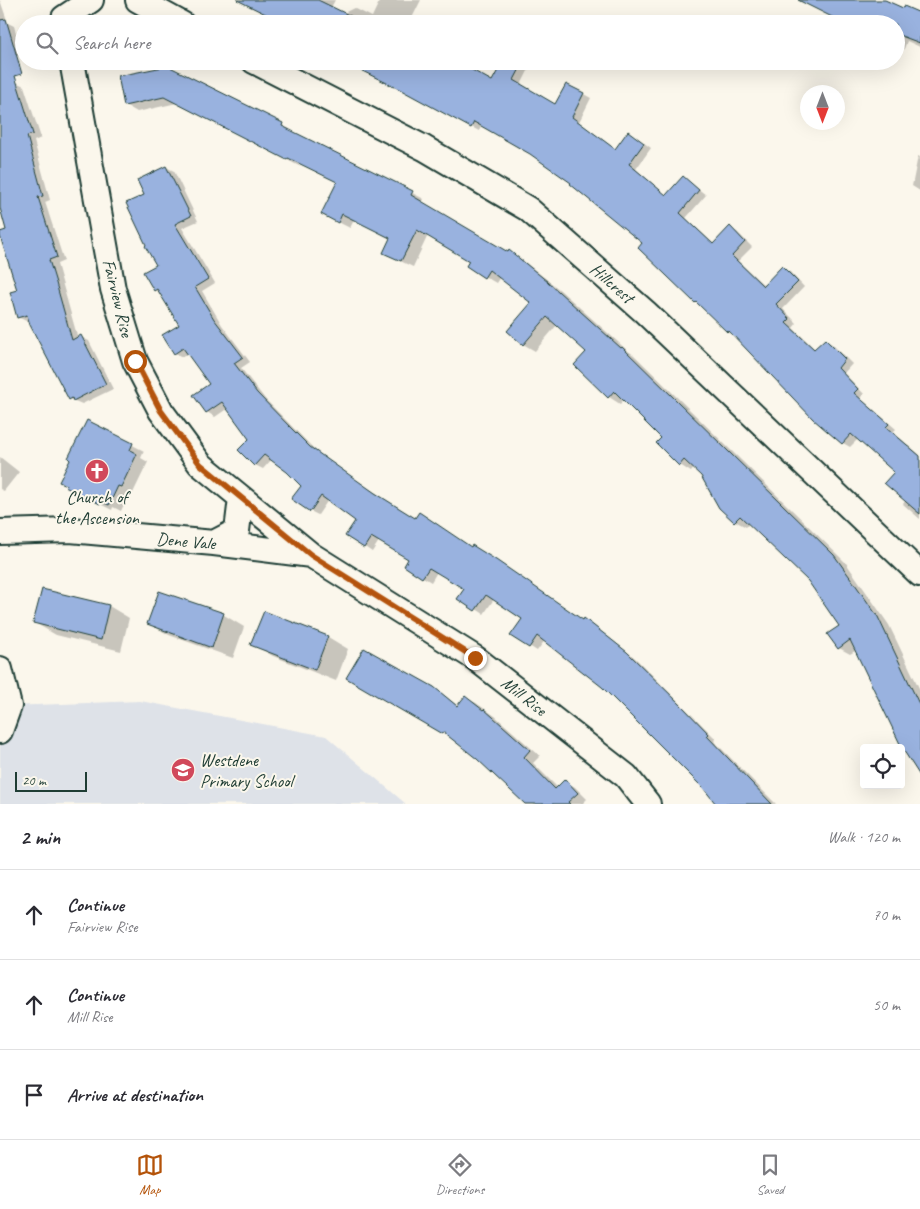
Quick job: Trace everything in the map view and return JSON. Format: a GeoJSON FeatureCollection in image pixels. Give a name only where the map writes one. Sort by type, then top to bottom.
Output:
{"type":"FeatureCollection","features":[{"type":"Feature","properties":{"kind":"street"},"geometry":{"type":"LineString","coordinates":[[64,14],[92,0]]}},
{"type":"Feature","properties":{"kind":"street"},"geometry":{"type":"LineString","coordinates":[[138,0],[166,15]]}},
{"type":"Feature","properties":{"kind":"street","name":"Fairview Rise"},"geometry":{"type":"LineString","coordinates":[[74,70],[113,288],[135,361],[161,411],[200,464],[311,555]]}},
{"type":"Feature","properties":{"kind":"street","name":"Hillcrest"},"geometry":{"type":"LineString","coordinates":[[272,70],[424,148],[528,209],[645,312],[920,574]]}},
{"type":"Feature","properties":{"kind":"street"},"geometry":{"type":"LineString","coordinates":[[214,543],[237,531],[241,498]]}},
{"type":"Feature","properties":{"kind":"street","name":"Dene Vale"},"geometry":{"type":"LineString","coordinates":[[0,532],[70,530],[214,543],[311,555]]}},
{"type":"Feature","properties":{"kind":"street","name":"Mill Rise"},"geometry":{"type":"LineString","coordinates":[[311,555],[475,658],[626,776],[648,804]]}},
{"type":"Feature","properties":{"kind":"street"},"geometry":{"type":"LineString","coordinates":[[0,669],[9,706],[0,731]]}},
{"type":"Feature","properties":{"kind":"shaded area","name":"Westdene Primary School"},"geometry":{"type":"Polygon","coordinates":[[[140,701],[326,736],[406,804],[0,804],[0,731],[9,706],[140,701]]]}},
{"type":"Feature","properties":{"kind":"building"},"geometry":{"type":"Polygon","coordinates":[[[237,0],[318,0],[349,15],[268,15],[237,0]]]}},
{"type":"Feature","properties":{"kind":"building"},"geometry":{"type":"Polygon","coordinates":[[[798,0],[885,0],[903,8],[904,6],[920,13],[920,43],[905,37],[905,15],[828,15],[798,0]]]}},
{"type":"Feature","properties":{"kind":"building"},"geometry":{"type":"Polygon","coordinates":[[[6,19],[15,50],[15,70],[21,70],[22,74],[15,76],[33,134],[27,136],[43,196],[38,197],[57,257],[49,260],[72,340],[81,335],[106,384],[73,401],[72,398],[69,400],[30,325],[27,315],[17,318],[10,292],[17,290],[0,236],[0,232],[6,230],[0,208],[0,20],[6,19]]]}},
{"type":"Feature","properties":{"kind":"building"},"geometry":{"type":"Polygon","coordinates":[[[148,70],[176,70],[283,123],[282,126],[413,191],[411,195],[508,252],[509,250],[548,282],[622,347],[834,555],[878,617],[920,706],[920,776],[905,753],[905,744],[900,744],[850,640],[838,649],[827,634],[839,626],[808,581],[740,516],[734,522],[719,508],[701,476],[684,460],[679,466],[656,443],[661,438],[614,391],[608,398],[574,365],[586,352],[547,317],[523,345],[507,331],[531,303],[489,270],[484,278],[466,266],[469,261],[417,230],[401,261],[383,253],[390,238],[342,214],[338,223],[321,214],[337,182],[288,158],[287,160],[164,97],[124,106],[118,76],[148,70]]]}},
{"type":"Feature","properties":{"kind":"building"},"geometry":{"type":"Polygon","coordinates":[[[360,70],[472,70],[492,81],[498,70],[519,70],[514,80],[555,104],[566,84],[584,93],[572,117],[615,149],[628,131],[644,143],[629,164],[666,195],[683,176],[699,190],[680,213],[713,244],[730,226],[745,242],[732,256],[763,286],[782,266],[798,282],[776,304],[790,319],[786,323],[814,349],[825,339],[845,359],[838,368],[858,389],[854,393],[889,424],[886,427],[920,456],[920,514],[884,483],[894,472],[851,434],[842,444],[813,419],[729,331],[728,333],[638,248],[642,243],[571,183],[530,154],[474,122],[471,128],[360,70]]]}},
{"type":"Feature","properties":{"kind":"building"},"geometry":{"type":"Polygon","coordinates":[[[166,166],[191,216],[175,224],[208,279],[195,287],[214,319],[243,357],[234,363],[257,393],[310,447],[375,493],[415,518],[419,512],[471,547],[472,545],[496,560],[583,620],[584,618],[627,652],[709,734],[707,736],[772,804],[716,804],[704,789],[602,687],[537,636],[529,648],[510,636],[522,619],[486,595],[475,611],[457,599],[464,589],[429,568],[422,578],[404,566],[408,559],[371,537],[364,548],[345,536],[355,521],[321,496],[310,512],[291,499],[301,486],[287,472],[264,455],[254,466],[238,450],[249,439],[222,402],[206,413],[193,395],[209,384],[183,348],[174,354],[162,335],[179,325],[157,289],[154,291],[143,272],[156,265],[145,246],[126,203],[144,195],[137,180],[166,166]]]}},
{"type":"Feature","properties":{"kind":"building","name":"Church of the Ascension"},"geometry":{"type":"Polygon","coordinates":[[[87,420],[133,443],[130,450],[137,454],[121,487],[118,486],[109,505],[101,501],[100,504],[65,487],[66,485],[59,482],[70,460],[68,458],[87,420]]]}},
{"type":"Feature","properties":{"kind":"building"},"geometry":{"type":"Polygon","coordinates":[[[42,589],[109,605],[101,640],[33,623],[42,589]]]}},
{"type":"Feature","properties":{"kind":"building"},"geometry":{"type":"Polygon","coordinates":[[[159,591],[224,613],[212,648],[147,624],[159,591]]]}},
{"type":"Feature","properties":{"kind":"building"},"geometry":{"type":"Polygon","coordinates":[[[264,611],[328,636],[315,670],[250,645],[264,611]]]}},
{"type":"Feature","properties":{"kind":"building"},"geometry":{"type":"Polygon","coordinates":[[[364,648],[434,687],[457,706],[465,696],[484,709],[530,750],[524,757],[555,789],[565,779],[578,793],[568,802],[570,804],[525,804],[477,759],[443,732],[442,734],[346,678],[364,648]]]}},
{"type":"Feature","properties":{"kind":"place","name":"Church of the Ascension"},"geometry":{"type":"Point","coordinates":[97,471]}},
{"type":"Feature","properties":{"kind":"place","name":"Westdene Primary School"},"geometry":{"type":"Point","coordinates":[183,770]}},
{"type":"Feature","properties":{"kind":"route"},"geometry":{"type":"LineString","coordinates":[[135,361],[161,411],[200,464],[311,555],[475,658]]}}]}
